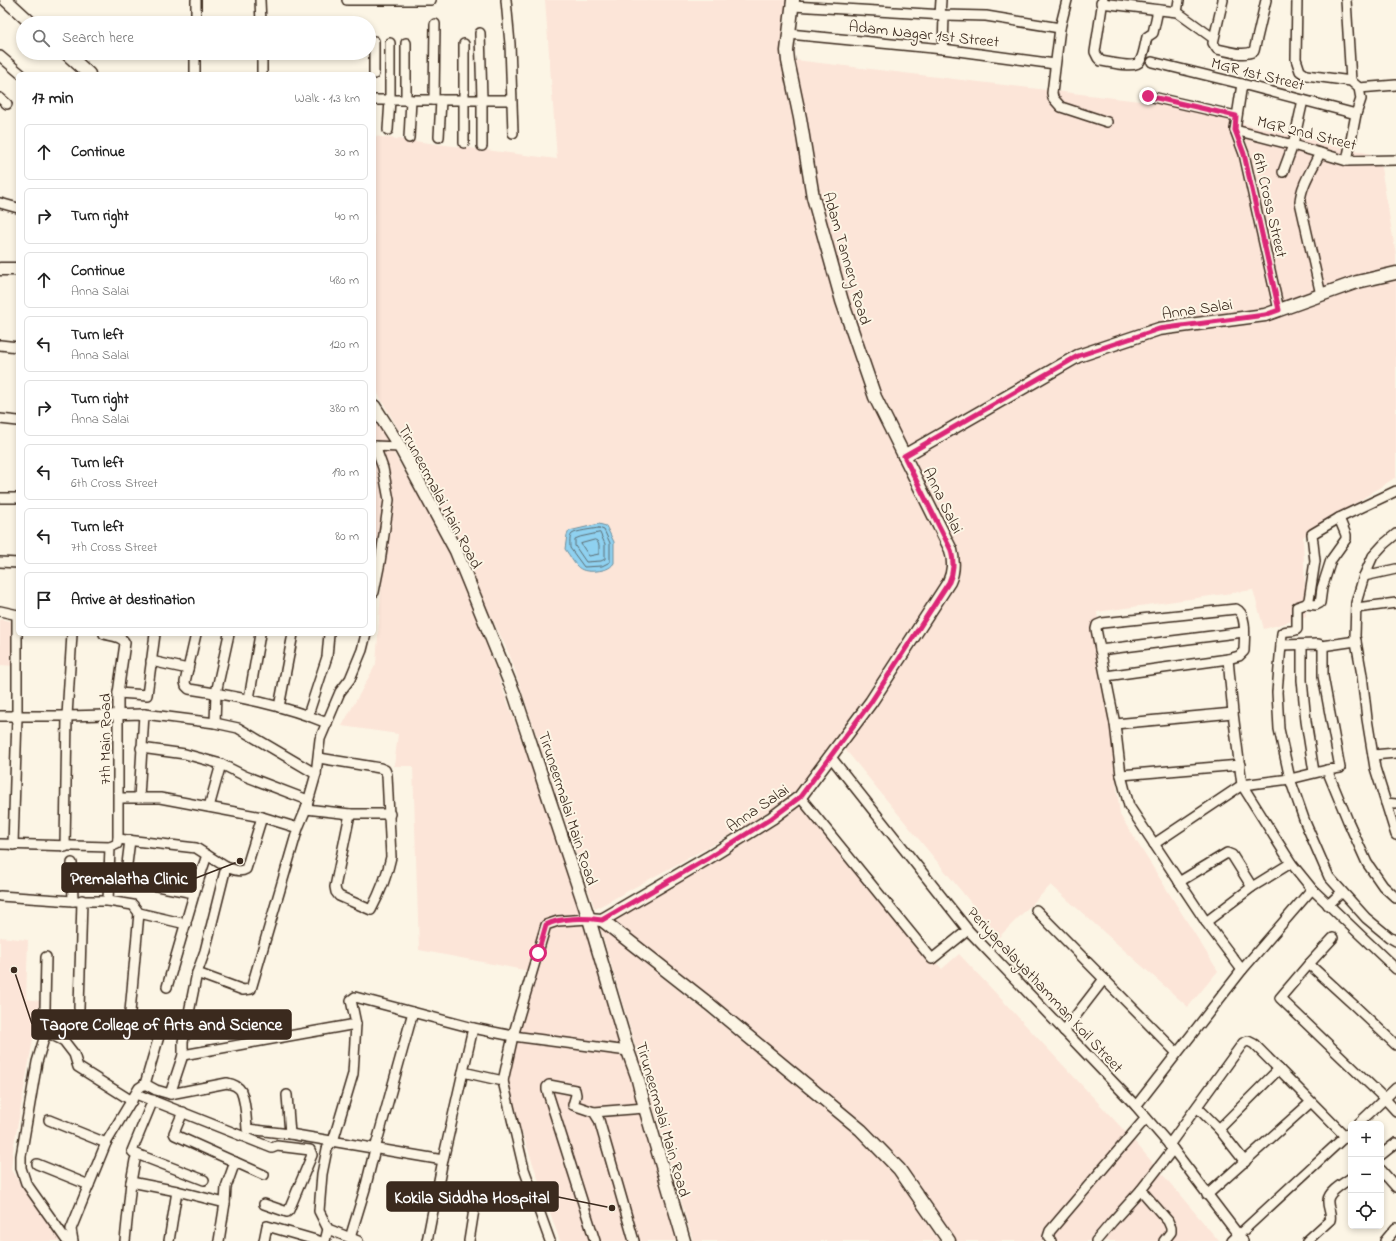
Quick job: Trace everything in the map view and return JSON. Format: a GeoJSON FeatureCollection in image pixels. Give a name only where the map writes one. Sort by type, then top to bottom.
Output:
{"type":"FeatureCollection","features":[{"type":"Feature","properties":{"kind":"street"},"geometry":{"type":"LineString","coordinates":[[6,0],[23,16]]}},
{"type":"Feature","properties":{"kind":"street"},"geometry":{"type":"LineString","coordinates":[[196,0],[196,16]]}},
{"type":"Feature","properties":{"kind":"street"},"geometry":{"type":"LineString","coordinates":[[260,0],[261,16]]}},
{"type":"Feature","properties":{"kind":"street"},"geometry":{"type":"LineString","coordinates":[[347,0],[431,0]]}},
{"type":"Feature","properties":{"kind":"street"},"geometry":{"type":"LineString","coordinates":[[506,0],[510,44],[513,133]]}},
{"type":"Feature","properties":{"kind":"street"},"geometry":{"type":"LineString","coordinates":[[941,0],[943,49]]}},
{"type":"Feature","properties":{"kind":"street"},"geometry":{"type":"LineString","coordinates":[[1067,0],[1060,28],[1052,93],[1053,98],[1055,102],[1061,106],[1107,122]]}},
{"type":"Feature","properties":{"kind":"street"},"geometry":{"type":"LineString","coordinates":[[1177,12],[1179,0]]}},
{"type":"Feature","properties":{"kind":"street"},"geometry":{"type":"LineString","coordinates":[[1223,0],[1213,43],[1217,50],[1241,54],[1249,54],[1254,51],[1266,0]]}},
{"type":"Feature","properties":{"kind":"street"},"geometry":{"type":"LineString","coordinates":[[1297,0],[1296,60],[1300,71],[1306,75],[1351,81],[1359,88],[1361,99],[1356,114],[1347,161]]}},
{"type":"Feature","properties":{"kind":"street"},"geometry":{"type":"LineString","coordinates":[[1346,0],[1351,81]]}},
{"type":"Feature","properties":{"kind":"street"},"geometry":{"type":"LineString","coordinates":[[1158,10],[1153,34],[1147,37],[1141,60],[1138,64],[1133,65],[1101,60],[1098,58],[1095,52],[1102,2],[1177,12],[1213,38]]}},
{"type":"Feature","properties":{"kind":"street"},"geometry":{"type":"LineString","coordinates":[[793,3],[942,15],[986,16],[1060,28]]}},
{"type":"Feature","properties":{"kind":"street","name":"Adam Tannery Road"},"geometry":{"type":"LineString","coordinates":[[793,3],[787,50],[788,61],[800,118],[813,196],[842,301],[875,397],[904,456]]}},
{"type":"Feature","properties":{"kind":"street"},"geometry":{"type":"LineString","coordinates":[[435,24],[439,137]]}},
{"type":"Feature","properties":{"kind":"street"},"geometry":{"type":"LineString","coordinates":[[480,33],[482,146]]}},
{"type":"Feature","properties":{"kind":"street","name":"Adam Nagar 1st Street"},"geometry":{"type":"LineString","coordinates":[[789,34],[943,49],[1055,64]]}},
{"type":"Feature","properties":{"kind":"street"},"geometry":{"type":"LineString","coordinates":[[406,42],[410,138]]}},
{"type":"Feature","properties":{"kind":"street"},"geometry":{"type":"LineString","coordinates":[[388,130],[390,100],[390,43]]}},
{"type":"Feature","properties":{"kind":"street"},"geometry":{"type":"LineString","coordinates":[[464,44],[464,143]]}},
{"type":"Feature","properties":{"kind":"street"},"geometry":{"type":"LineString","coordinates":[[0,56],[19,72]]}},
{"type":"Feature","properties":{"kind":"street"},"geometry":{"type":"LineString","coordinates":[[74,60],[87,72]]}},
{"type":"Feature","properties":{"kind":"street"},"geometry":{"type":"LineString","coordinates":[[195,72],[196,60]]}},
{"type":"Feature","properties":{"kind":"street"},"geometry":{"type":"LineString","coordinates":[[262,60],[262,72]]}},
{"type":"Feature","properties":{"kind":"street"},"geometry":{"type":"LineString","coordinates":[[374,60],[374,72]]}},
{"type":"Feature","properties":{"kind":"street","name":"MGR 1st Street"},"geometry":{"type":"LineString","coordinates":[[1152,62],[1356,114]]}},
{"type":"Feature","properties":{"kind":"street","name":"6th Cross Street"},"geometry":{"type":"LineString","coordinates":[[1242,84],[1235,130],[1244,154],[1279,310]]}},
{"type":"Feature","properties":{"kind":"street"},"geometry":{"type":"LineString","coordinates":[[1359,88],[1396,85]]}},
{"type":"Feature","properties":{"kind":"street"},"geometry":{"type":"LineString","coordinates":[[1148,96],[1236,116]]}},
{"type":"Feature","properties":{"kind":"street"},"geometry":{"type":"LineString","coordinates":[[376,100],[511,100]]}},
{"type":"Feature","properties":{"kind":"street"},"geometry":{"type":"LineString","coordinates":[[1283,172],[1292,145],[1303,100]]}},
{"type":"Feature","properties":{"kind":"street","name":"MGR 2nd Street"},"geometry":{"type":"LineString","coordinates":[[1235,130],[1347,161],[1396,160]]}},
{"type":"Feature","properties":{"kind":"street"},"geometry":{"type":"LineString","coordinates":[[1320,153],[1306,182],[1300,197],[1300,202],[1321,295]]}},
{"type":"Feature","properties":{"kind":"street"},"geometry":{"type":"LineString","coordinates":[[0,203],[16,207]]}},
{"type":"Feature","properties":{"kind":"street"},"geometry":{"type":"LineString","coordinates":[[0,268],[16,269]]}},
{"type":"Feature","properties":{"kind":"street","name":"Anna Salai"},"geometry":{"type":"LineString","coordinates":[[602,920],[708,858],[772,818],[800,797],[871,702],[949,582],[953,571],[954,560],[951,550],[904,456],[1078,356],[1159,329],[1265,315],[1357,282],[1396,273]]}},
{"type":"Feature","properties":{"kind":"street"},"geometry":{"type":"LineString","coordinates":[[0,346],[16,347]]}},
{"type":"Feature","properties":{"kind":"street","name":"Tiruneermalai Main Road"},"geometry":{"type":"LineString","coordinates":[[376,409],[400,447],[456,551],[514,693],[589,919],[628,1051],[637,1076],[684,1241]]}},
{"type":"Feature","properties":{"kind":"street"},"geometry":{"type":"LineString","coordinates":[[0,420],[16,421]]}},
{"type":"Feature","properties":{"kind":"street"},"geometry":{"type":"LineString","coordinates":[[376,446],[400,447]]}},
{"type":"Feature","properties":{"kind":"street"},"geometry":{"type":"LineString","coordinates":[[376,451],[383,468],[389,500],[376,582]]}},
{"type":"Feature","properties":{"kind":"street"},"geometry":{"type":"LineString","coordinates":[[1306,604],[1309,600],[1315,561],[1312,534],[1339,518],[1396,491]]}},
{"type":"Feature","properties":{"kind":"street"},"geometry":{"type":"LineString","coordinates":[[0,498],[16,498]]}},
{"type":"Feature","properties":{"kind":"street"},"geometry":{"type":"LineString","coordinates":[[1339,518],[1346,535],[1345,541],[1331,560],[1322,588],[1320,603],[1316,605],[1306,604],[1297,607],[1298,629],[1295,631],[1283,632],[1277,692],[1279,729],[1290,779],[1305,822],[1326,871],[1342,892],[1366,918],[1389,937],[1396,940]]}},
{"type":"Feature","properties":{"kind":"street"},"geometry":{"type":"LineString","coordinates":[[1396,534],[1373,556],[1364,576],[1356,603],[1356,641],[1375,768],[1396,835]]}},
{"type":"Feature","properties":{"kind":"street"},"geometry":{"type":"LineString","coordinates":[[0,562],[16,563]]}},
{"type":"Feature","properties":{"kind":"street"},"geometry":{"type":"LineString","coordinates":[[1364,576],[1396,569]]}},
{"type":"Feature","properties":{"kind":"street"},"geometry":{"type":"LineString","coordinates":[[1356,608],[1396,603]]}},
{"type":"Feature","properties":{"kind":"street"},"geometry":{"type":"LineString","coordinates":[[1106,676],[1228,659],[1239,656],[1243,654],[1244,651],[1243,615],[1240,610],[1236,609],[1102,623],[1096,626],[1100,650],[1116,724],[1121,775],[1129,806],[1206,922],[1242,970]]}},
{"type":"Feature","properties":{"kind":"street"},"geometry":{"type":"LineString","coordinates":[[0,611],[16,615]]}},
{"type":"Feature","properties":{"kind":"street"},"geometry":{"type":"LineString","coordinates":[[1100,650],[1244,632]]}},
{"type":"Feature","properties":{"kind":"street"},"geometry":{"type":"LineString","coordinates":[[13,844],[17,636]]}},
{"type":"Feature","properties":{"kind":"street"},"geometry":{"type":"LineString","coordinates":[[65,846],[67,716],[72,636]]}},
{"type":"Feature","properties":{"kind":"street","name":"7th Main Road"},"geometry":{"type":"LineString","coordinates":[[113,636],[124,640],[125,643],[118,692],[118,839]]}},
{"type":"Feature","properties":{"kind":"street"},"geometry":{"type":"LineString","coordinates":[[118,692],[147,695],[155,636]]}},
{"type":"Feature","properties":{"kind":"street"},"geometry":{"type":"LineString","coordinates":[[196,636],[185,682],[189,689],[249,699],[308,715],[327,723]]}},
{"type":"Feature","properties":{"kind":"street"},"geometry":{"type":"LineString","coordinates":[[215,722],[216,693],[229,636]]}},
{"type":"Feature","properties":{"kind":"street"},"geometry":{"type":"LineString","coordinates":[[249,699],[260,636]]}},
{"type":"Feature","properties":{"kind":"street"},"geometry":{"type":"LineString","coordinates":[[279,707],[293,636]]}},
{"type":"Feature","properties":{"kind":"street"},"geometry":{"type":"LineString","coordinates":[[308,715],[327,657],[329,636]]}},
{"type":"Feature","properties":{"kind":"street"},"geometry":{"type":"LineString","coordinates":[[197,973],[243,990],[251,988],[298,828],[316,774],[320,740],[340,692],[350,679],[362,650],[366,636]]}},
{"type":"Feature","properties":{"kind":"street"},"geometry":{"type":"LineString","coordinates":[[1281,645],[1318,644],[1322,646],[1356,641]]}},
{"type":"Feature","properties":{"kind":"street"},"geometry":{"type":"LineString","coordinates":[[1302,645],[1302,680],[1306,721],[1314,772]]}},
{"type":"Feature","properties":{"kind":"street"},"geometry":{"type":"LineString","coordinates":[[1154,844],[1242,785],[1290,779],[1314,772],[1344,767],[1323,676],[1322,646]]}},
{"type":"Feature","properties":{"kind":"street"},"geometry":{"type":"LineString","coordinates":[[1228,659],[1242,785],[1291,863],[1312,889],[1396,969]]}},
{"type":"Feature","properties":{"kind":"street"},"geometry":{"type":"LineString","coordinates":[[151,661],[188,669]]}},
{"type":"Feature","properties":{"kind":"street"},"geometry":{"type":"LineString","coordinates":[[1116,724],[1233,713]]}},
{"type":"Feature","properties":{"kind":"street"},"geometry":{"type":"LineString","coordinates":[[0,716],[16,717],[144,714],[215,722],[238,728],[316,774]]}},
{"type":"Feature","properties":{"kind":"street"},"geometry":{"type":"LineString","coordinates":[[140,798],[141,748],[144,714]]}},
{"type":"Feature","properties":{"kind":"street"},"geometry":{"type":"LineString","coordinates":[[141,748],[185,754],[221,764],[307,804],[350,814],[390,814]]}},
{"type":"Feature","properties":{"kind":"street"},"geometry":{"type":"LineString","coordinates":[[1373,755],[1396,753]]}},
{"type":"Feature","properties":{"kind":"street","name":"Periyapalayathamman Koil Street"},"geometry":{"type":"LineString","coordinates":[[830,756],[968,930],[1136,1106],[1171,1147],[1238,1239]]}},
{"type":"Feature","properties":{"kind":"street"},"geometry":{"type":"LineString","coordinates":[[318,758],[380,768],[385,770],[388,775],[391,857],[383,887],[371,910],[339,896],[336,892],[335,887],[350,814]]}},
{"type":"Feature","properties":{"kind":"street"},"geometry":{"type":"LineString","coordinates":[[209,807],[221,764]]}},
{"type":"Feature","properties":{"kind":"street"},"geometry":{"type":"LineString","coordinates":[[1121,775],[1240,765]]}},
{"type":"Feature","properties":{"kind":"street"},"geometry":{"type":"LineString","coordinates":[[1327,770],[1367,863],[1382,886],[1396,898]]}},
{"type":"Feature","properties":{"kind":"street"},"geometry":{"type":"LineString","coordinates":[[800,797],[932,959],[968,930]]}},
{"type":"Feature","properties":{"kind":"street"},"geometry":{"type":"LineString","coordinates":[[119,798],[160,798],[262,817],[298,828]]}},
{"type":"Feature","properties":{"kind":"street"},"geometry":{"type":"LineString","coordinates":[[1386,803],[1396,804]]}},
{"type":"Feature","properties":{"kind":"street"},"geometry":{"type":"LineString","coordinates":[[0,844],[110,847],[117,844],[118,839],[130,840],[196,848],[226,867],[238,871],[246,869],[262,817]]}},
{"type":"Feature","properties":{"kind":"street"},"geometry":{"type":"LineString","coordinates":[[125,880],[130,840]]}},
{"type":"Feature","properties":{"kind":"street"},"geometry":{"type":"LineString","coordinates":[[108,900],[110,847]]}},
{"type":"Feature","properties":{"kind":"street"},"geometry":{"type":"LineString","coordinates":[[1179,882],[1228,854],[1232,856],[1252,887]]}},
{"type":"Feature","properties":{"kind":"street"},"geometry":{"type":"LineString","coordinates":[[167,987],[194,893],[207,855]]}},
{"type":"Feature","properties":{"kind":"street"},"geometry":{"type":"LineString","coordinates":[[72,863],[78,901],[78,1008]]}},
{"type":"Feature","properties":{"kind":"street"},"geometry":{"type":"LineString","coordinates":[[1206,922],[1252,887],[1291,863]]}},
{"type":"Feature","properties":{"kind":"street"},"geometry":{"type":"LineString","coordinates":[[170,1094],[183,1055],[183,1042],[197,973],[205,951],[226,867]]}},
{"type":"Feature","properties":{"kind":"street"},"geometry":{"type":"LineString","coordinates":[[109,881],[124,882],[125,880],[194,893]]}},
{"type":"Feature","properties":{"kind":"street"},"geometry":{"type":"LineString","coordinates":[[1136,1106],[1242,970],[1312,889]]}},
{"type":"Feature","properties":{"kind":"street"},"geometry":{"type":"LineString","coordinates":[[1328,905],[1342,892]]}},
{"type":"Feature","properties":{"kind":"street"},"geometry":{"type":"LineString","coordinates":[[0,896],[78,901],[108,900],[133,905],[139,912],[186,924]]}},
{"type":"Feature","properties":{"kind":"street"},"geometry":{"type":"LineString","coordinates":[[1036,910],[1177,1052]]}},
{"type":"Feature","properties":{"kind":"street"},"geometry":{"type":"LineString","coordinates":[[130,1012],[139,912]]}},
{"type":"Feature","properties":{"kind":"street"},"geometry":{"type":"LineString","coordinates":[[550,1241],[524,1169],[502,1081],[546,925],[558,921],[589,919],[602,920],[709,1004],[861,1130],[899,1168],[949,1241]]}},
{"type":"Feature","properties":{"kind":"street"},"geometry":{"type":"LineString","coordinates":[[1333,938],[1280,998],[1396,1111]]}},
{"type":"Feature","properties":{"kind":"street"},"geometry":{"type":"LineString","coordinates":[[46,957],[46,1032],[37,1062],[21,1156],[21,1168],[26,1183],[67,1241]]}},
{"type":"Feature","properties":{"kind":"street"},"geometry":{"type":"LineString","coordinates":[[1309,964],[1396,1045]]}},
{"type":"Feature","properties":{"kind":"street"},"geometry":{"type":"LineString","coordinates":[[1064,1031],[1104,979]]}},
{"type":"Feature","properties":{"kind":"street"},"geometry":{"type":"LineString","coordinates":[[325,1241],[328,1229],[319,1210],[322,1174],[327,1149],[334,1138],[353,1074],[356,1024],[351,1000],[356,996],[473,1028],[514,1036],[628,1051]]}},
{"type":"Feature","properties":{"kind":"street"},"geometry":{"type":"LineString","coordinates":[[328,1229],[354,1240],[375,1149],[413,1012]]}},
{"type":"Feature","properties":{"kind":"street"},"geometry":{"type":"LineString","coordinates":[[183,1055],[356,1024]]}},
{"type":"Feature","properties":{"kind":"street"},"geometry":{"type":"LineString","coordinates":[[73,1241],[71,1229],[106,1143],[139,1088],[145,1084],[162,1026]]}},
{"type":"Feature","properties":{"kind":"street"},"geometry":{"type":"LineString","coordinates":[[427,1241],[443,1160],[473,1028]]}},
{"type":"Feature","properties":{"kind":"street"},"geometry":{"type":"LineString","coordinates":[[46,1032],[64,1041],[74,1054],[78,1066],[134,1097],[153,1100],[272,1148],[276,1146],[310,1150],[312,1155],[289,1210],[286,1212],[264,1204]]}},
{"type":"Feature","properties":{"kind":"street"},"geometry":{"type":"LineString","coordinates":[[1096,1241],[1141,1190],[1197,1107],[1243,1043],[1248,1041],[1254,1044],[1311,1102],[1348,1133],[1238,1239]]}},
{"type":"Feature","properties":{"kind":"street"},"geometry":{"type":"LineString","coordinates":[[1220,1129],[1279,1069]]}},
{"type":"Feature","properties":{"kind":"street"},"geometry":{"type":"LineString","coordinates":[[463,1072],[502,1081]]}},
{"type":"Feature","properties":{"kind":"street"},"geometry":{"type":"LineString","coordinates":[[145,1084],[156,1090],[170,1094],[216,1084],[227,1083],[235,1085],[240,1090],[244,1104],[247,1129],[290,1134],[443,1160]]}},
{"type":"Feature","properties":{"kind":"street"},"geometry":{"type":"LineString","coordinates":[[595,1241],[547,1087],[552,1085],[575,1090],[576,1095],[573,1105],[594,1112],[645,1108]]}},
{"type":"Feature","properties":{"kind":"street"},"geometry":{"type":"LineString","coordinates":[[1361,1121],[1396,1088]]}},
{"type":"Feature","properties":{"kind":"street"},"geometry":{"type":"LineString","coordinates":[[287,1095],[290,1134]]}},
{"type":"Feature","properties":{"kind":"street"},"geometry":{"type":"LineString","coordinates":[[153,1100],[132,1151],[204,1180]]}},
{"type":"Feature","properties":{"kind":"street"},"geometry":{"type":"LineString","coordinates":[[1207,1195],[1311,1102]]}},
{"type":"Feature","properties":{"kind":"street"},"geometry":{"type":"LineString","coordinates":[[1197,1107],[1220,1129],[1245,1162]]}},
{"type":"Feature","properties":{"kind":"street"},"geometry":{"type":"LineString","coordinates":[[183,1112],[174,1133],[175,1135],[264,1175]]}},
{"type":"Feature","properties":{"kind":"street"},"geometry":{"type":"LineString","coordinates":[[594,1112],[599,1120],[634,1241]]}},
{"type":"Feature","properties":{"kind":"street"},"geometry":{"type":"LineString","coordinates":[[1051,1241],[1048,1237],[1050,1231],[1146,1118]]}},
{"type":"Feature","properties":{"kind":"street"},"geometry":{"type":"LineString","coordinates":[[49,1120],[106,1143]]}},
{"type":"Feature","properties":{"kind":"street"},"geometry":{"type":"LineString","coordinates":[[1384,1153],[1396,1143]]}},
{"type":"Feature","properties":{"kind":"street"},"geometry":{"type":"LineString","coordinates":[[125,1241],[131,1182],[135,1160]]}},
{"type":"Feature","properties":{"kind":"street"},"geometry":{"type":"LineString","coordinates":[[218,1241],[225,1204],[226,1187],[235,1162]]}},
{"type":"Feature","properties":{"kind":"street"},"geometry":{"type":"LineString","coordinates":[[37,1164],[89,1185]]}},
{"type":"Feature","properties":{"kind":"street"},"geometry":{"type":"LineString","coordinates":[[1384,1173],[1396,1187]]}},
{"type":"Feature","properties":{"kind":"street"},"geometry":{"type":"LineString","coordinates":[[1307,1241],[1330,1220],[1331,1215],[1328,1200],[1331,1194],[1348,1180]]}},
{"type":"Feature","properties":{"kind":"street"},"geometry":{"type":"LineString","coordinates":[[131,1182],[176,1191],[225,1204]]}},
{"type":"Feature","properties":{"kind":"street"},"geometry":{"type":"LineString","coordinates":[[1141,1190],[1170,1225],[1171,1232],[1164,1241]]}},
{"type":"Feature","properties":{"kind":"street"},"geometry":{"type":"LineString","coordinates":[[169,1241],[176,1191]]}},
{"type":"Feature","properties":{"kind":"street"},"geometry":{"type":"LineString","coordinates":[[469,1241],[477,1191]]}},
{"type":"Feature","properties":{"kind":"street"},"geometry":{"type":"LineString","coordinates":[[264,1241],[267,1226],[319,1241]]}},
{"type":"Feature","properties":{"kind":"street"},"geometry":{"type":"LineString","coordinates":[[1385,1241],[1396,1228]]}},
{"type":"Feature","properties":{"kind":"shaded area"},"geometry":{"type":"Polygon","coordinates":[[[545,0],[791,0],[795,60],[1156,103],[1379,156],[1396,255],[1396,477],[1303,537],[1306,617],[1264,629],[1253,590],[1097,612],[1120,815],[1218,971],[1188,1007],[1051,885],[999,937],[840,743],[793,795],[774,811],[595,909],[510,656],[417,462],[376,390],[376,136],[557,159],[545,0]]]}},
{"type":"Feature","properties":{"kind":"shaded area"},"geometry":{"type":"Polygon","coordinates":[[[376,422],[451,554],[497,673],[590,930],[680,1241],[560,1241],[505,1084],[534,972],[419,950],[413,766],[394,766],[398,734],[342,726],[376,664],[384,548],[376,546],[376,422]]]}},
{"type":"Feature","properties":{"kind":"shaded area"},"geometry":{"type":"Polygon","coordinates":[[[0,619],[14,622],[14,666],[0,665],[0,619]]]}},
{"type":"Feature","properties":{"kind":"shaded area"},"geometry":{"type":"Polygon","coordinates":[[[802,805],[942,969],[959,954],[1135,1142],[1219,1241],[954,1241],[885,1144],[610,919],[771,825],[802,805]]]}},
{"type":"Feature","properties":{"kind":"shaded area"},"geometry":{"type":"Polygon","coordinates":[[[600,927],[846,1124],[888,1162],[939,1241],[693,1241],[600,927]]]}},
{"type":"Feature","properties":{"kind":"shaded area"},"geometry":{"type":"Polygon","coordinates":[[[0,937],[28,940],[26,999],[40,1001],[13,1150],[11,1170],[62,1241],[0,1241],[0,937]]]}},
{"type":"Feature","properties":{"kind":"water"},"geometry":{"type":"Polygon","coordinates":[[[599,524],[606,526],[614,542],[614,563],[611,567],[604,570],[585,571],[574,563],[565,549],[567,535],[569,531],[599,524]]]}},
{"type":"Feature","properties":{"kind":"place","name":"Premalatha Clinic"},"geometry":{"type":"Point","coordinates":[240,861]}},
{"type":"Feature","properties":{"kind":"place","name":"Tagore College of Arts and Science"},"geometry":{"type":"Point","coordinates":[14,970]}},
{"type":"Feature","properties":{"kind":"place","name":"Kokila Siddha Hospital"},"geometry":{"type":"Point","coordinates":[612,1208]}},
{"type":"Feature","properties":{"kind":"route"},"geometry":{"type":"LineString","coordinates":[[538,953],[546,925],[558,921],[589,919],[602,920],[708,858],[772,818],[800,797],[871,702],[949,582],[953,571],[954,560],[951,550],[904,456],[1078,356],[1159,329],[1265,315],[1279,310],[1244,154],[1235,130],[1236,116],[1148,96]]}}]}
